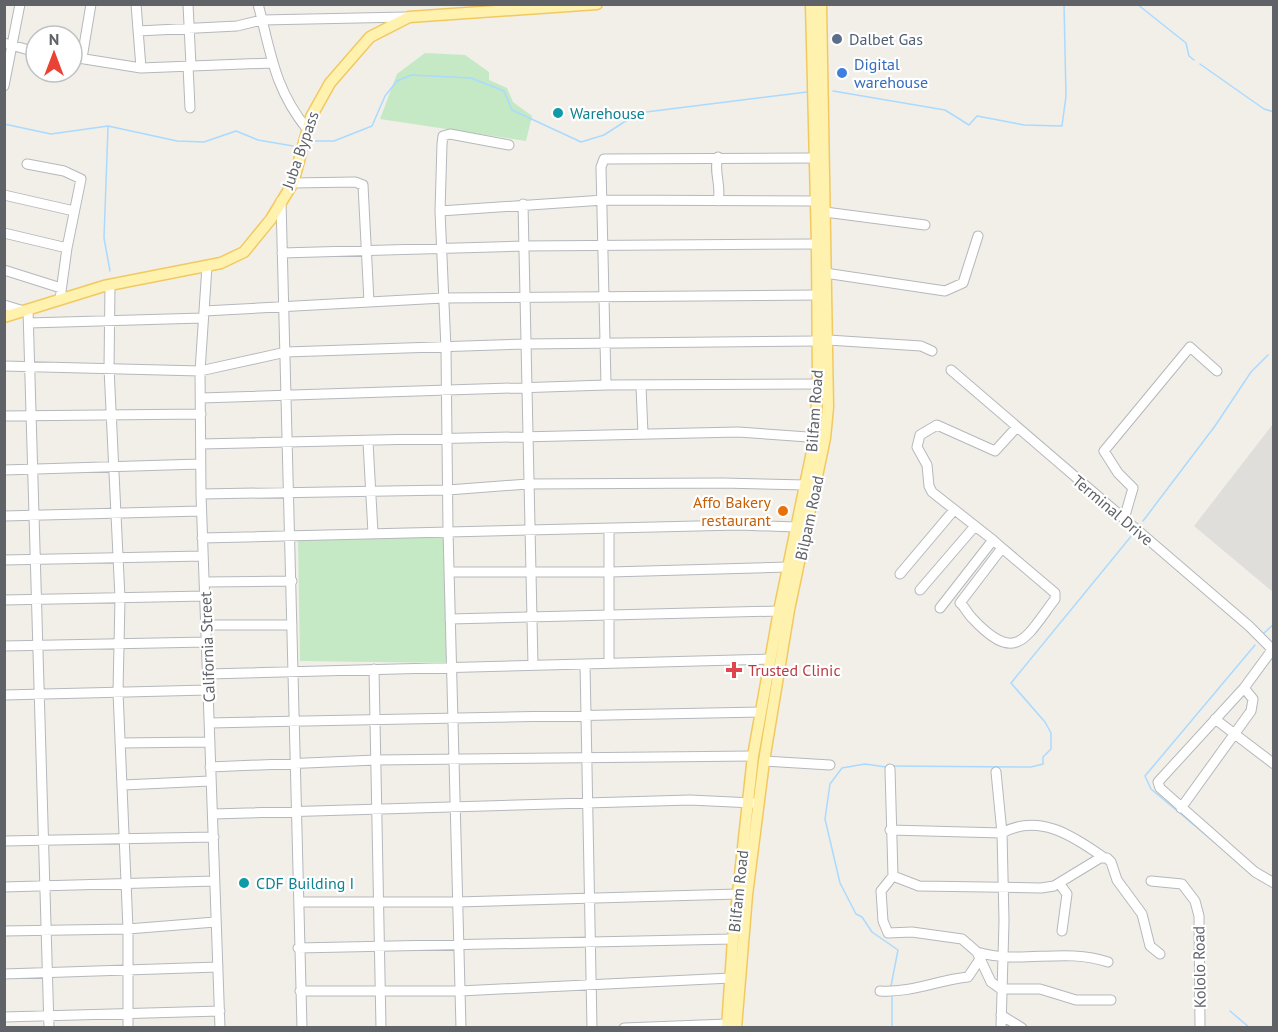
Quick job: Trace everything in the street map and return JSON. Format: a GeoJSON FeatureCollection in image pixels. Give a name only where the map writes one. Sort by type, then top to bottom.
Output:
{"type":"FeatureCollection","features":[{"type":"Feature","properties":{"kind":"main road","name":"Juba Bypass"},"geometry":{"type":"LineString","coordinates":[[4,317],[61,294],[221,263],[244,252],[292,183],[317,102],[356,50],[369,37],[409,17],[597,4]]}},
{"type":"Feature","properties":{"kind":"main road","name":"Bilfam Road"},"geometry":{"type":"LineString","coordinates":[[759,758],[761,712],[778,611],[806,485],[820,438],[811,4]]}},
{"type":"Feature","properties":{"kind":"main road","name":"Bilpam Road"},"geometry":{"type":"LineString","coordinates":[[730,1026],[759,758],[820,438],[828,340],[821,4]]}},
{"type":"Feature","properties":{"kind":"main road","name":"Bilfam Road"},"geometry":{"type":"LineString","coordinates":[[730,1026],[733,939],[753,803]]}},
{"type":"Feature","properties":{"kind":"street"},"geometry":{"type":"LineString","coordinates":[[4,86],[9,44],[21,4]]}},
{"type":"Feature","properties":{"kind":"street"},"geometry":{"type":"LineString","coordinates":[[84,31],[91,4]]}},
{"type":"Feature","properties":{"kind":"street"},"geometry":{"type":"LineString","coordinates":[[136,4],[141,68]]}},
{"type":"Feature","properties":{"kind":"street"},"geometry":{"type":"LineString","coordinates":[[188,4],[190,108]]}},
{"type":"Feature","properties":{"kind":"street"},"geometry":{"type":"LineString","coordinates":[[258,4],[271,63],[286,101],[307,129]]}},
{"type":"Feature","properties":{"kind":"street"},"geometry":{"type":"LineString","coordinates":[[138,31],[237,26],[262,20],[409,17]]}},
{"type":"Feature","properties":{"kind":"street"},"geometry":{"type":"LineString","coordinates":[[9,44],[24,48]]}},
{"type":"Feature","properties":{"kind":"street"},"geometry":{"type":"LineString","coordinates":[[84,59],[141,68],[271,63]]}},
{"type":"Feature","properties":{"kind":"street"},"geometry":{"type":"LineString","coordinates":[[461,1028],[454,807],[446,349],[440,211],[443,136],[450,134],[509,145]]}},
{"type":"Feature","properties":{"kind":"street"},"geometry":{"type":"LineString","coordinates":[[718,157],[716,165],[720,193],[718,201]]}},
{"type":"Feature","properties":{"kind":"street"},"geometry":{"type":"LineString","coordinates":[[606,385],[603,343],[604,200],[601,167],[604,159],[814,158]]}},
{"type":"Feature","properties":{"kind":"street"},"geometry":{"type":"LineString","coordinates":[[4,270],[61,294],[67,248],[81,178],[64,171],[27,164]]}},
{"type":"Feature","properties":{"kind":"street"},"geometry":{"type":"LineString","coordinates":[[292,183],[355,182],[362,184],[365,190],[369,302]]}},
{"type":"Feature","properties":{"kind":"street"},"geometry":{"type":"LineString","coordinates":[[4,195],[74,211]]}},
{"type":"Feature","properties":{"kind":"street"},"geometry":{"type":"LineString","coordinates":[[440,211],[604,200],[816,201]]}},
{"type":"Feature","properties":{"kind":"street"},"geometry":{"type":"LineString","coordinates":[[281,201],[298,812],[298,948],[302,1028]]}},
{"type":"Feature","properties":{"kind":"street"},"geometry":{"type":"LineString","coordinates":[[522,204],[533,665]]}},
{"type":"Feature","properties":{"kind":"street"},"geometry":{"type":"LineString","coordinates":[[825,212],[925,225]]}},
{"type":"Feature","properties":{"kind":"street"},"geometry":{"type":"LineString","coordinates":[[4,233],[67,248]]}},
{"type":"Feature","properties":{"kind":"street"},"geometry":{"type":"LineString","coordinates":[[825,273],[945,291],[963,283],[978,236]]}},
{"type":"Feature","properties":{"kind":"street"},"geometry":{"type":"LineString","coordinates":[[282,253],[522,246],[817,244]]}},
{"type":"Feature","properties":{"kind":"street","name":"California Street"},"geometry":{"type":"LineString","coordinates":[[207,266],[200,371],[200,464],[220,1028]]}},
{"type":"Feature","properties":{"kind":"street"},"geometry":{"type":"LineString","coordinates":[[110,285],[109,368],[116,466],[119,560],[118,692],[128,929],[128,1028]]}},
{"type":"Feature","properties":{"kind":"street"},"geometry":{"type":"LineString","coordinates":[[29,323],[203,315],[285,307],[444,298],[818,295]]}},
{"type":"Feature","properties":{"kind":"street"},"geometry":{"type":"LineString","coordinates":[[4,306],[26,310],[29,323],[47,886],[49,1028]]}},
{"type":"Feature","properties":{"kind":"street"},"geometry":{"type":"LineString","coordinates":[[828,340],[921,346],[932,351]]}},
{"type":"Feature","properties":{"kind":"street"},"geometry":{"type":"LineString","coordinates":[[4,366],[200,371],[286,352],[446,349],[525,344],[817,341]]}},
{"type":"Feature","properties":{"kind":"street"},"geometry":{"type":"LineString","coordinates":[[1124,519],[1133,488],[1118,472],[1104,451],[1190,347],[1217,371]]}},
{"type":"Feature","properties":{"kind":"street","name":"Terminal Drive"},"geometry":{"type":"LineString","coordinates":[[951,370],[1273,651]]}},
{"type":"Feature","properties":{"kind":"street"},"geometry":{"type":"LineString","coordinates":[[201,398],[606,385],[818,384]]}},
{"type":"Feature","properties":{"kind":"street"},"geometry":{"type":"LineString","coordinates":[[641,386],[643,434]]}},
{"type":"Feature","properties":{"kind":"street"},"geometry":{"type":"LineString","coordinates":[[4,416],[201,414]]}},
{"type":"Feature","properties":{"kind":"street"},"geometry":{"type":"LineString","coordinates":[[1002,548],[960,603],[993,637],[1005,644],[1013,645],[1020,642],[1032,629],[1056,596],[1002,548],[993,540],[954,510],[929,486],[927,465],[917,447],[920,435],[937,425],[995,451],[1016,428]]}},
{"type":"Feature","properties":{"kind":"street"},"geometry":{"type":"LineString","coordinates":[[201,444],[288,444],[738,432],[820,438]]}},
{"type":"Feature","properties":{"kind":"street"},"geometry":{"type":"LineString","coordinates":[[368,442],[373,533]]}},
{"type":"Feature","properties":{"kind":"street"},"geometry":{"type":"LineString","coordinates":[[4,470],[200,464]]}},
{"type":"Feature","properties":{"kind":"street"},"geometry":{"type":"LineString","coordinates":[[201,494],[448,490],[528,484],[806,485]]}},
{"type":"Feature","properties":{"kind":"street"},"geometry":{"type":"LineString","coordinates":[[900,574],[954,510]]}},
{"type":"Feature","properties":{"kind":"street"},"geometry":{"type":"LineString","coordinates":[[4,516],[201,511]]}},
{"type":"Feature","properties":{"kind":"street"},"geometry":{"type":"LineString","coordinates":[[202,538],[290,534],[739,525],[796,527]]}},
{"type":"Feature","properties":{"kind":"street"},"geometry":{"type":"LineString","coordinates":[[920,590],[975,526]]}},
{"type":"Feature","properties":{"kind":"street"},"geometry":{"type":"LineString","coordinates":[[609,529],[609,663]]}},
{"type":"Feature","properties":{"kind":"street"},"geometry":{"type":"LineString","coordinates":[[940,608],[993,540]]}},
{"type":"Feature","properties":{"kind":"street"},"geometry":{"type":"LineString","coordinates":[[4,560],[119,560],[203,556]]}},
{"type":"Feature","properties":{"kind":"street"},"geometry":{"type":"LineString","coordinates":[[449,572],[529,570],[610,572],[788,567]]}},
{"type":"Feature","properties":{"kind":"street"},"geometry":{"type":"LineString","coordinates":[[204,582],[292,581]]}},
{"type":"Feature","properties":{"kind":"street"},"geometry":{"type":"LineString","coordinates":[[4,600],[206,596]]}},
{"type":"Feature","properties":{"kind":"street"},"geometry":{"type":"LineString","coordinates":[[450,619],[778,611]]}},
{"type":"Feature","properties":{"kind":"street"},"geometry":{"type":"LineString","coordinates":[[206,625],[292,625]]}},
{"type":"Feature","properties":{"kind":"street"},"geometry":{"type":"LineString","coordinates":[[4,646],[207,642]]}},
{"type":"Feature","properties":{"kind":"street"},"geometry":{"type":"LineString","coordinates":[[1273,651],[1244,688],[1159,779],[1160,788],[1181,808],[1255,872],[1274,883]]}},
{"type":"Feature","properties":{"kind":"street"},"geometry":{"type":"LineString","coordinates":[[208,674],[770,659]]}},
{"type":"Feature","properties":{"kind":"street"},"geometry":{"type":"LineString","coordinates":[[585,664],[592,1028]]}},
{"type":"Feature","properties":{"kind":"street"},"geometry":{"type":"LineString","coordinates":[[374,669],[381,1028]]}},
{"type":"Feature","properties":{"kind":"street"},"geometry":{"type":"LineString","coordinates":[[1181,808],[1254,703],[1252,695],[1244,688]]}},
{"type":"Feature","properties":{"kind":"street"},"geometry":{"type":"LineString","coordinates":[[4,695],[208,690]]}},
{"type":"Feature","properties":{"kind":"street"},"geometry":{"type":"LineString","coordinates":[[210,723],[586,713],[761,712]]}},
{"type":"Feature","properties":{"kind":"street"},"geometry":{"type":"LineString","coordinates":[[1215,718],[1274,764]]}},
{"type":"Feature","properties":{"kind":"street"},"geometry":{"type":"LineString","coordinates":[[120,743],[210,742]]}},
{"type":"Feature","properties":{"kind":"street"},"geometry":{"type":"LineString","coordinates":[[210,767],[376,760],[587,756],[759,758],[830,765]]}},
{"type":"Feature","properties":{"kind":"street"},"geometry":{"type":"LineString","coordinates":[[890,769],[893,876],[881,891],[884,921],[888,933],[912,932],[962,939],[978,956],[991,982],[1001,989],[1040,989],[1076,1000],[1111,1000]]}},
{"type":"Feature","properties":{"kind":"street"},"geometry":{"type":"LineString","coordinates":[[996,772],[1004,888],[1001,1028]]}},
{"type":"Feature","properties":{"kind":"street"},"geometry":{"type":"LineString","coordinates":[[123,785],[210,781]]}},
{"type":"Feature","properties":{"kind":"street"},"geometry":{"type":"LineString","coordinates":[[213,814],[690,800],[753,803]]}},
{"type":"Feature","properties":{"kind":"street"},"geometry":{"type":"LineString","coordinates":[[890,830],[1002,833],[1018,825],[1035,824],[1081,841],[1111,862],[1117,880],[1142,914],[1150,946],[1160,954]]}},
{"type":"Feature","properties":{"kind":"street"},"geometry":{"type":"LineString","coordinates":[[4,841],[214,837]]}},
{"type":"Feature","properties":{"kind":"street"},"geometry":{"type":"LineString","coordinates":[[893,876],[919,886],[1041,888],[1059,883],[1103,857]]}},
{"type":"Feature","properties":{"kind":"street","name":"Kololo Road"},"geometry":{"type":"LineString","coordinates":[[1151,880],[1182,884],[1198,906],[1200,1028]]}},
{"type":"Feature","properties":{"kind":"street"},"geometry":{"type":"LineString","coordinates":[[4,887],[214,881]]}},
{"type":"Feature","properties":{"kind":"street"},"geometry":{"type":"LineString","coordinates":[[1059,883],[1067,894],[1062,931]]}},
{"type":"Feature","properties":{"kind":"street"},"geometry":{"type":"LineString","coordinates":[[299,902],[457,902],[738,894]]}},
{"type":"Feature","properties":{"kind":"street"},"geometry":{"type":"LineString","coordinates":[[4,932],[48,928],[128,929],[215,922]]}},
{"type":"Feature","properties":{"kind":"street"},"geometry":{"type":"LineString","coordinates":[[298,948],[733,939]]}},
{"type":"Feature","properties":{"kind":"street"},"geometry":{"type":"LineString","coordinates":[[978,956],[1004,958],[1069,953],[1107,962]]}},
{"type":"Feature","properties":{"kind":"street"},"geometry":{"type":"LineString","coordinates":[[880,991],[901,992],[968,976],[978,956]]}},
{"type":"Feature","properties":{"kind":"street"},"geometry":{"type":"LineString","coordinates":[[4,974],[218,967]]}},
{"type":"Feature","properties":{"kind":"street"},"geometry":{"type":"LineString","coordinates":[[300,991],[460,991],[731,978]]}},
{"type":"Feature","properties":{"kind":"street"},"geometry":{"type":"LineString","coordinates":[[4,1017],[220,1011]]}},
{"type":"Feature","properties":{"kind":"street"},"geometry":{"type":"LineString","coordinates":[[1001,1015],[1022,1028]]}},
{"type":"Feature","properties":{"kind":"street"},"geometry":{"type":"LineString","coordinates":[[624,1028],[730,1026]]}},
{"type":"Feature","properties":{"kind":"shaded area"},"geometry":{"type":"Polygon","coordinates":[[[1273,424],[1273,592],[1194,526],[1273,424]]]}},
{"type":"Feature","properties":{"kind":"green space"},"geometry":{"type":"Polygon","coordinates":[[[425,53],[465,55],[489,72],[489,80],[507,88],[513,102],[532,116],[526,141],[380,119],[397,74],[425,53]]]}},
{"type":"Feature","properties":{"kind":"green space"},"geometry":{"type":"Polygon","coordinates":[[[448,535],[451,663],[300,661],[298,537],[448,535]]]}},
{"type":"Feature","properties":{"kind":"waterway"},"geometry":{"type":"LineString","coordinates":[[833,91],[945,110],[969,125],[977,116],[1024,125],[1062,126],[1066,96],[1064,4]]}},
{"type":"Feature","properties":{"kind":"waterway"},"geometry":{"type":"LineString","coordinates":[[1137,4],[1186,43],[1189,56],[1194,60]]}},
{"type":"Feature","properties":{"kind":"waterway"},"geometry":{"type":"LineString","coordinates":[[1200,64],[1264,109],[1274,112]]}},
{"type":"Feature","properties":{"kind":"waterway"},"geometry":{"type":"LineString","coordinates":[[315,141],[334,141],[372,126],[385,96],[397,81],[411,75],[471,78],[504,91],[512,110],[581,142],[604,135],[638,113],[807,92]]}},
{"type":"Feature","properties":{"kind":"waterway"},"geometry":{"type":"LineString","coordinates":[[4,124],[51,134],[108,126],[177,141],[204,142],[236,131],[258,140],[293,146]]}},
{"type":"Feature","properties":{"kind":"waterway"},"geometry":{"type":"LineString","coordinates":[[108,127],[104,238],[110,271]]}},
{"type":"Feature","properties":{"kind":"waterway"},"geometry":{"type":"LineString","coordinates":[[1143,521],[1215,426],[1251,372],[1268,355]]}},
{"type":"Feature","properties":{"kind":"waterway"},"geometry":{"type":"LineString","coordinates":[[891,766],[1031,767],[1043,764],[1043,757],[1051,749],[1051,733],[1045,722],[1011,683],[1133,534]]}},
{"type":"Feature","properties":{"kind":"waterway"},"geometry":{"type":"LineString","coordinates":[[1264,633],[1274,624]]}},
{"type":"Feature","properties":{"kind":"waterway"},"geometry":{"type":"LineString","coordinates":[[1231,856],[1151,789],[1145,776],[1255,645]]}},
{"type":"Feature","properties":{"kind":"waterway"},"geometry":{"type":"LineString","coordinates":[[886,767],[865,764],[842,768],[830,784],[825,819],[840,883],[856,914],[862,917],[872,932],[898,950],[891,986]]}},
{"type":"Feature","properties":{"kind":"waterway"},"geometry":{"type":"LineString","coordinates":[[892,994],[892,1028]]}},
{"type":"Feature","properties":{"kind":"waterway"},"geometry":{"type":"LineString","coordinates":[[1230,1011],[1250,1028]]}},
{"type":"Feature","properties":{"kind":"place","name":"Dalbet Gas"},"geometry":{"type":"Point","coordinates":[837,39]}},
{"type":"Feature","properties":{"kind":"place","name":"Digital warehouse"},"geometry":{"type":"Point","coordinates":[842,73]}},
{"type":"Feature","properties":{"kind":"place","name":"Warehouse"},"geometry":{"type":"Point","coordinates":[558,113]}},
{"type":"Feature","properties":{"kind":"place","name":"Affo Bakery restaurant"},"geometry":{"type":"Point","coordinates":[783,511]}},
{"type":"Feature","properties":{"kind":"place","name":"Trusted Clinic"},"geometry":{"type":"Point","coordinates":[734,670]}},
{"type":"Feature","properties":{"kind":"place","name":"CDF Building I"},"geometry":{"type":"Point","coordinates":[244,883]}}]}
